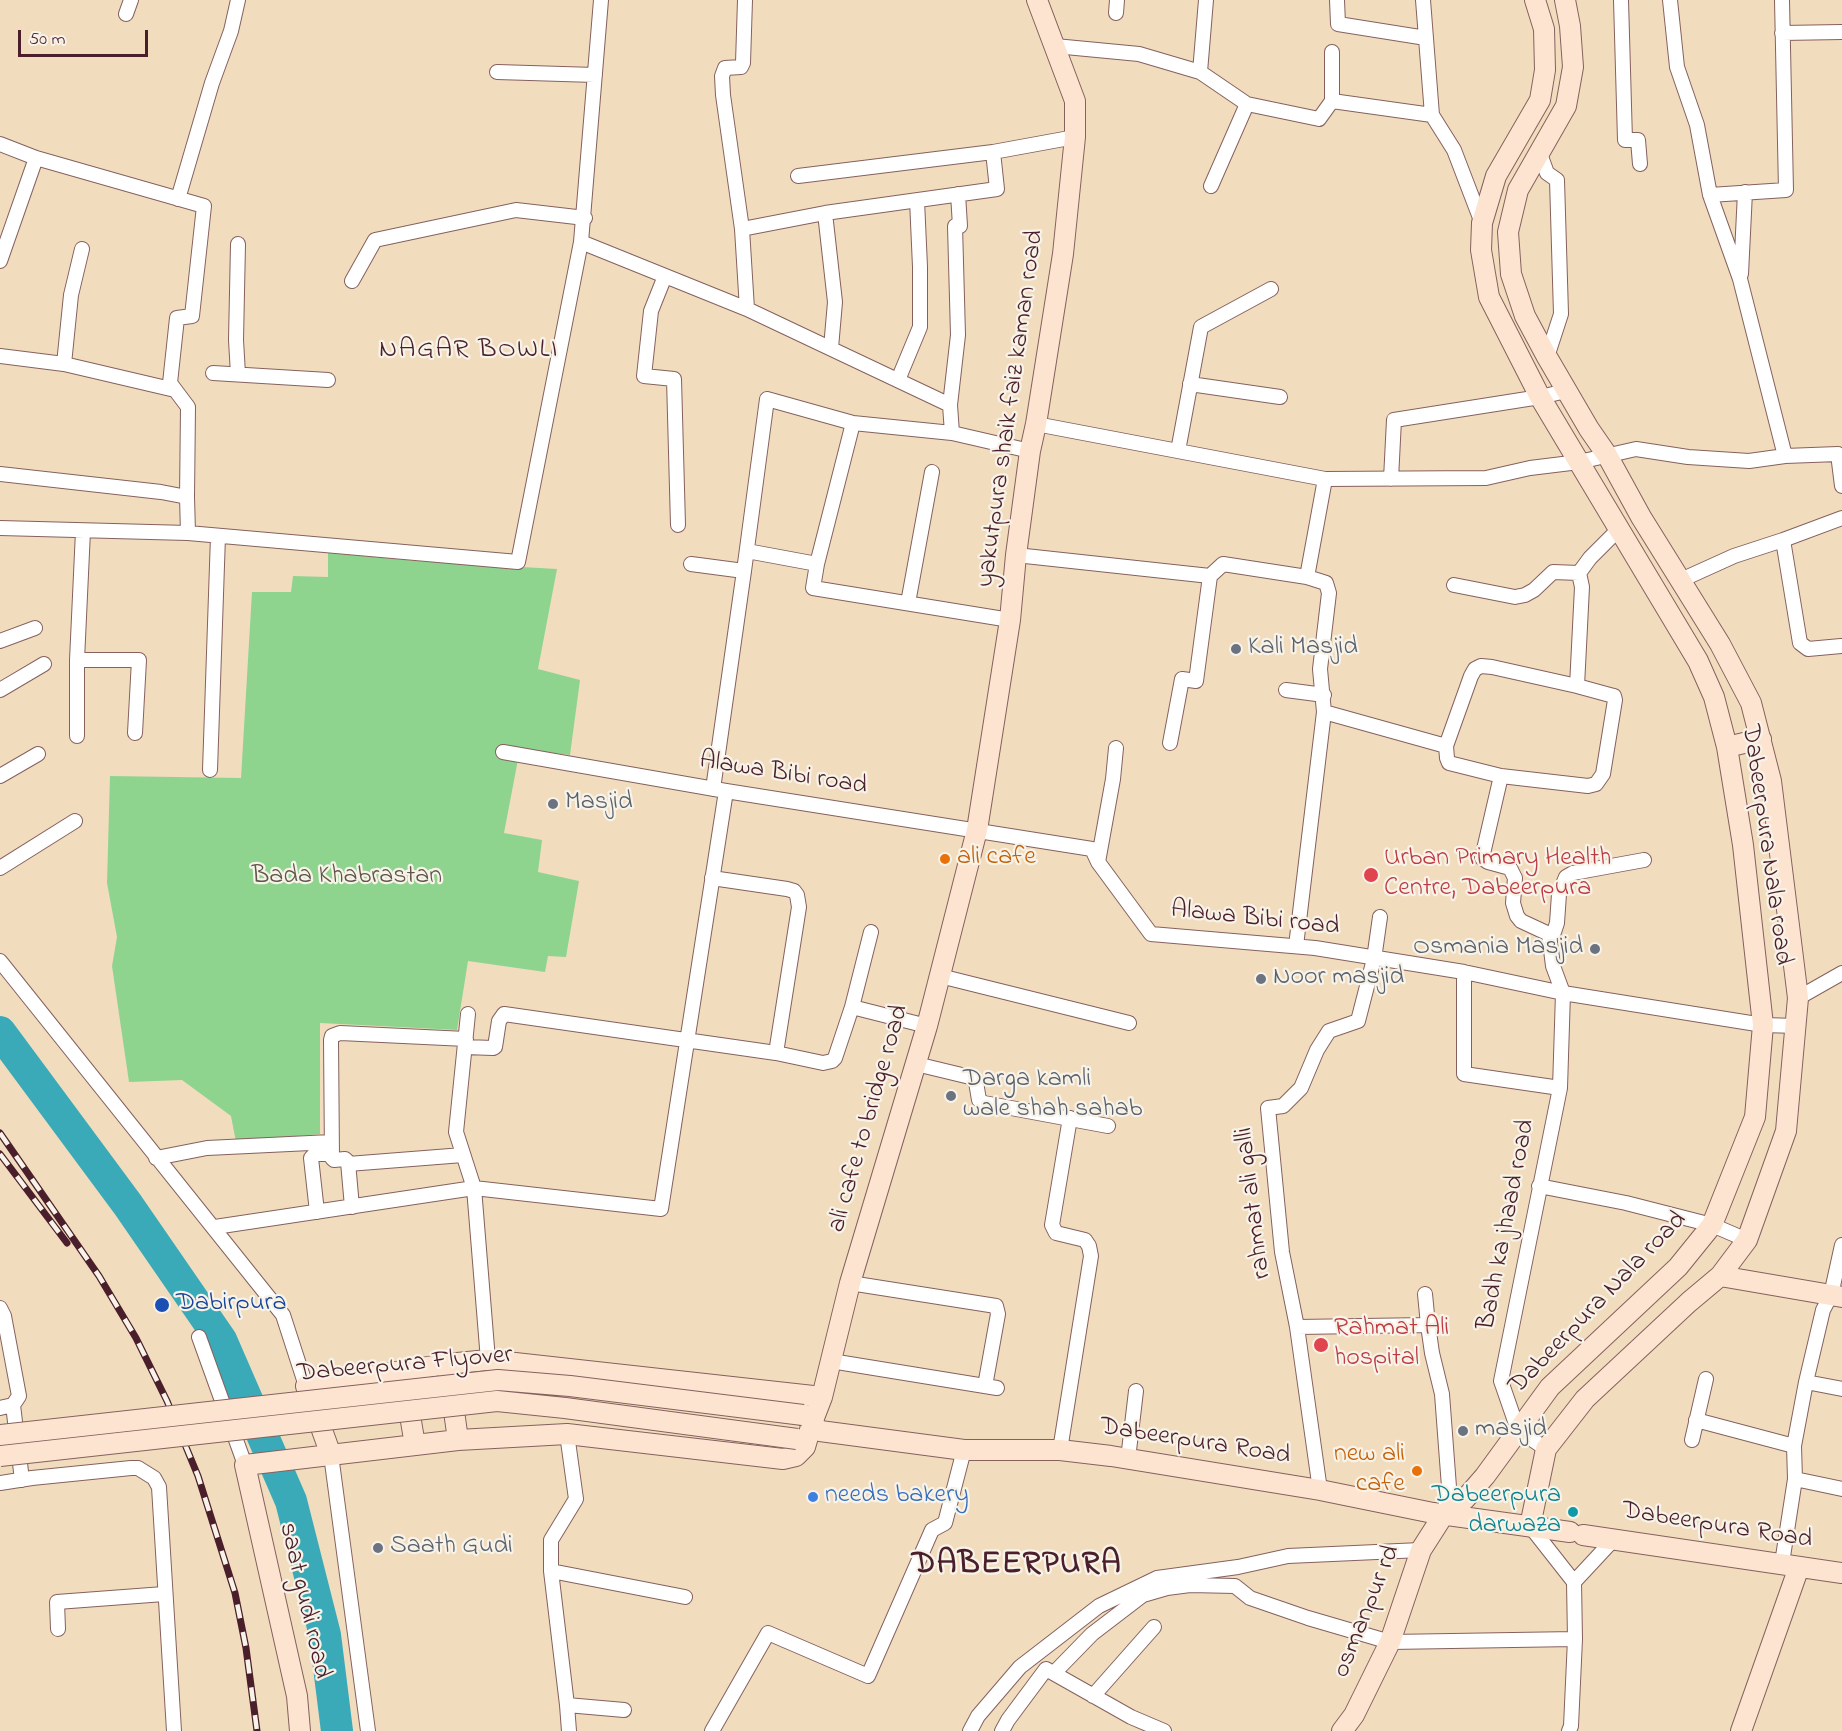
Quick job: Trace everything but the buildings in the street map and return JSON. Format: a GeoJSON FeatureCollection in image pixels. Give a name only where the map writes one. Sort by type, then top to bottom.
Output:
{"type":"FeatureCollection","features":[{"type":"Feature","properties":{"kind":"street"},"geometry":{"type":"LineString","coordinates":[[126,15],[131,0]]}},
{"type":"Feature","properties":{"kind":"street"},"geometry":{"type":"LineString","coordinates":[[178,199],[209,92],[231,32],[238,0]]}},
{"type":"Feature","properties":{"kind":"street"},"geometry":{"type":"LineString","coordinates":[[0,528],[188,533],[518,562],[585,218],[600,0]]}},
{"type":"Feature","properties":{"kind":"street"},"geometry":{"type":"LineString","coordinates":[[745,0],[743,63],[741,67],[725,68],[722,76],[742,229],[747,309]]}},
{"type":"Feature","properties":{"kind":"street","name":"yakutpura shaik faiz kaman road"},"geometry":{"type":"LineString","coordinates":[[977,830],[1010,620],[1030,451],[1063,254],[1075,137],[1075,101],[1037,0]]}},
{"type":"Feature","properties":{"kind":"street"},"geometry":{"type":"LineString","coordinates":[[1200,72],[1206,0]]}},
{"type":"Feature","properties":{"kind":"street"},"geometry":{"type":"LineString","coordinates":[[1337,0],[1338,24],[1426,38]]}},
{"type":"Feature","properties":{"kind":"street"},"geometry":{"type":"LineString","coordinates":[[1423,0],[1432,115],[1454,150],[1482,223]]}},
{"type":"Feature","properties":{"kind":"street","name":"Dabeerpura Nala road"},"geometry":{"type":"LineString","coordinates":[[1444,1514],[1465,1498],[1485,1476],[1550,1387],[1678,1267],[1712,1225],[1755,1117],[1763,1025],[1743,844],[1727,747],[1714,697],[1698,662],[1540,397],[1489,297],[1481,250],[1482,223],[1496,176],[1540,100],[1545,70],[1544,29],[1535,0]]}},
{"type":"Feature","properties":{"kind":"street","name":"Dabeerpura Nala road"},"geometry":{"type":"LineString","coordinates":[[1530,1526],[1546,1449],[1585,1399],[1719,1276],[1747,1240],[1786,1131],[1798,998],[1771,781],[1751,704],[1720,644],[1641,517],[1607,455],[1547,357],[1525,316],[1511,274],[1508,232],[1518,190],[1566,106],[1573,67],[1565,0]]}},
{"type":"Feature","properties":{"kind":"street"},"geometry":{"type":"LineString","coordinates":[[1621,0],[1625,140],[1638,140],[1640,164]]}},
{"type":"Feature","properties":{"kind":"street"},"geometry":{"type":"LineString","coordinates":[[1670,0],[1677,67],[1697,125],[1710,195],[1740,279],[1785,456]]}},
{"type":"Feature","properties":{"kind":"street"},"geometry":{"type":"LineString","coordinates":[[1710,195],[1786,190],[1782,0]]}},
{"type":"Feature","properties":{"kind":"street"},"geometry":{"type":"LineString","coordinates":[[1544,29],[1570,27]]}},
{"type":"Feature","properties":{"kind":"street"},"geometry":{"type":"LineString","coordinates":[[1782,33],[1842,33]]}},
{"type":"Feature","properties":{"kind":"street"},"geometry":{"type":"LineString","coordinates":[[1055,46],[1139,54],[1200,72],[1246,104],[1320,119],[1332,101],[1332,52]]}},
{"type":"Feature","properties":{"kind":"street"},"geometry":{"type":"LineString","coordinates":[[497,72],[595,75]]}},
{"type":"Feature","properties":{"kind":"street"},"geometry":{"type":"LineString","coordinates":[[1332,101],[1432,115]]}},
{"type":"Feature","properties":{"kind":"street"},"geometry":{"type":"LineString","coordinates":[[1211,186],[1246,104]]}},
{"type":"Feature","properties":{"kind":"street"},"geometry":{"type":"LineString","coordinates":[[798,176],[993,152],[1075,137]]}},
{"type":"Feature","properties":{"kind":"street"},"geometry":{"type":"LineString","coordinates":[[0,144],[36,158],[204,206],[192,316],[177,318],[170,383],[188,407],[188,533]]}},
{"type":"Feature","properties":{"kind":"street"},"geometry":{"type":"LineString","coordinates":[[742,229],[825,213],[997,189],[993,152]]}},
{"type":"Feature","properties":{"kind":"street"},"geometry":{"type":"LineString","coordinates":[[1509,152],[1536,159],[1547,173],[1557,180],[1561,314],[1547,357]]}},
{"type":"Feature","properties":{"kind":"street"},"geometry":{"type":"LineString","coordinates":[[0,261],[36,158]]}},
{"type":"Feature","properties":{"kind":"street"},"geometry":{"type":"LineString","coordinates":[[1740,279],[1745,192]]}},
{"type":"Feature","properties":{"kind":"street"},"geometry":{"type":"LineString","coordinates":[[952,433],[950,405],[958,335],[955,226],[960,226],[958,195]]}},
{"type":"Feature","properties":{"kind":"street"},"geometry":{"type":"LineString","coordinates":[[898,380],[920,327],[921,267],[917,200]]}},
{"type":"Feature","properties":{"kind":"street"},"geometry":{"type":"LineString","coordinates":[[352,281],[375,240],[516,210],[585,218]]}},
{"type":"Feature","properties":{"kind":"street"},"geometry":{"type":"LineString","coordinates":[[825,213],[835,302],[831,348]]}},
{"type":"Feature","properties":{"kind":"street"},"geometry":{"type":"LineString","coordinates":[[581,242],[747,309],[950,405]]}},
{"type":"Feature","properties":{"kind":"street"},"geometry":{"type":"LineString","coordinates":[[238,244],[236,340],[238,374]]}},
{"type":"Feature","properties":{"kind":"street"},"geometry":{"type":"LineString","coordinates":[[64,364],[71,295],[82,249]]}},
{"type":"Feature","properties":{"kind":"street"},"geometry":{"type":"LineString","coordinates":[[665,276],[651,311],[644,376],[674,379],[678,525]]}},
{"type":"Feature","properties":{"kind":"street"},"geometry":{"type":"LineString","coordinates":[[1178,451],[1201,327],[1271,289]]}},
{"type":"Feature","properties":{"kind":"street"},"geometry":{"type":"LineString","coordinates":[[0,356],[64,364],[175,390]]}},
{"type":"Feature","properties":{"kind":"street"},"geometry":{"type":"LineString","coordinates":[[213,373],[328,380]]}},
{"type":"Feature","properties":{"kind":"street"},"geometry":{"type":"LineString","coordinates":[[1190,384],[1280,397]]}},
{"type":"Feature","properties":{"kind":"street"},"geometry":{"type":"LineString","coordinates":[[1390,479],[1394,420],[1566,391]]}},
{"type":"Feature","properties":{"kind":"street"},"geometry":{"type":"LineString","coordinates":[[215,1227],[474,1188],[661,1209],[712,878],[744,571],[767,399],[854,423],[952,433],[1030,451]]}},
{"type":"Feature","properties":{"kind":"street"},"geometry":{"type":"LineString","coordinates":[[854,423],[817,564],[813,588],[1010,620]]}},
{"type":"Feature","properties":{"kind":"street"},"geometry":{"type":"LineString","coordinates":[[1036,424],[1325,479],[1486,478],[1530,468],[1579,462],[1636,449],[1688,457],[1749,461],[1785,456],[1840,453],[1842,486]]}},
{"type":"Feature","properties":{"kind":"street"},"geometry":{"type":"LineString","coordinates":[[908,603],[932,472]]}},
{"type":"Feature","properties":{"kind":"street"},"geometry":{"type":"LineString","coordinates":[[0,474],[187,496]]}},
{"type":"Feature","properties":{"kind":"street"},"geometry":{"type":"LineString","coordinates":[[1307,577],[1325,479]]}},
{"type":"Feature","properties":{"kind":"street"},"geometry":{"type":"LineString","coordinates":[[1681,580],[1734,556],[1842,518]]}},
{"type":"Feature","properties":{"kind":"street"},"geometry":{"type":"LineString","coordinates":[[1577,686],[1582,587],[1580,573],[1590,558],[1618,530]]}},
{"type":"Feature","properties":{"kind":"street"},"geometry":{"type":"LineString","coordinates":[[77,736],[77,660],[83,531]]}},
{"type":"Feature","properties":{"kind":"street"},"geometry":{"type":"LineString","coordinates":[[210,770],[218,536]]}},
{"type":"Feature","properties":{"kind":"street"},"geometry":{"type":"LineString","coordinates":[[1783,540],[1800,642],[1808,649],[1842,646]]}},
{"type":"Feature","properties":{"kind":"street"},"geometry":{"type":"LineString","coordinates":[[747,551],[817,564]]}},
{"type":"Feature","properties":{"kind":"street"},"geometry":{"type":"LineString","coordinates":[[1016,555],[1210,576]]}},
{"type":"Feature","properties":{"kind":"street"},"geometry":{"type":"LineString","coordinates":[[691,564],[744,571]]}},
{"type":"Feature","properties":{"kind":"street"},"geometry":{"type":"LineString","coordinates":[[1170,743],[1182,679],[1196,681],[1210,576],[1223,564],[1307,577],[1326,583],[1328,588],[1320,669],[1324,712],[1296,946]]}},
{"type":"Feature","properties":{"kind":"street"},"geometry":{"type":"LineString","coordinates":[[1454,585],[1515,597],[1534,590],[1553,572],[1580,573]]}},
{"type":"Feature","properties":{"kind":"street"},"geometry":{"type":"LineString","coordinates":[[0,641],[35,628]]}},
{"type":"Feature","properties":{"kind":"street"},"geometry":{"type":"LineString","coordinates":[[1842,639],[1842,652]]}},
{"type":"Feature","properties":{"kind":"street"},"geometry":{"type":"LineString","coordinates":[[77,660],[139,660],[135,733]]}},
{"type":"Feature","properties":{"kind":"street"},"geometry":{"type":"LineString","coordinates":[[0,690],[44,664]]}},
{"type":"Feature","properties":{"kind":"street"},"geometry":{"type":"LineString","coordinates":[[1481,666],[1492,667],[1577,686],[1614,696],[1615,700],[1603,774],[1596,784],[1580,786],[1501,776],[1449,763],[1446,746],[1475,669],[1481,666]]}},
{"type":"Feature","properties":{"kind":"street"},"geometry":{"type":"LineString","coordinates":[[1286,690],[1324,694]]}},
{"type":"Feature","properties":{"kind":"street"},"geometry":{"type":"LineString","coordinates":[[1324,712],[1446,746]]}},
{"type":"Feature","properties":{"kind":"street"},"geometry":{"type":"LineString","coordinates":[[1727,747],[1761,739]]}},
{"type":"Feature","properties":{"kind":"street"},"geometry":{"type":"LineString","coordinates":[[1098,862],[1113,779],[1116,748]]}},
{"type":"Feature","properties":{"kind":"street","name":"Alawa Bibi road"},"geometry":{"type":"LineString","coordinates":[[503,753],[1092,849],[1098,862],[1151,934],[1296,946],[1464,972],[1563,993],[1763,1025],[1797,1026]]}},
{"type":"Feature","properties":{"kind":"street"},"geometry":{"type":"LineString","coordinates":[[0,776],[38,754]]}},
{"type":"Feature","properties":{"kind":"street"},"geometry":{"type":"LineString","coordinates":[[1501,776],[1482,858],[1510,868],[1515,878],[1514,911],[1521,921],[1549,934]]}},
{"type":"Feature","properties":{"kind":"street"},"geometry":{"type":"LineString","coordinates":[[0,868],[75,821]]}},
{"type":"Feature","properties":{"kind":"street","name":"ali cafe to bridge road"},"geometry":{"type":"LineString","coordinates":[[248,1471],[326,1455],[458,1440],[567,1434],[783,1459],[795,1456],[805,1447],[808,1428],[822,1397],[850,1284],[927,1026],[977,830]]}},
{"type":"Feature","properties":{"kind":"street"},"geometry":{"type":"LineString","coordinates":[[1549,934],[1554,932],[1557,923],[1559,894],[1566,877],[1573,873],[1644,860]]}},
{"type":"Feature","properties":{"kind":"street"},"geometry":{"type":"LineString","coordinates":[[712,878],[787,889],[794,891],[797,895],[799,907],[776,1053]]}},
{"type":"Feature","properties":{"kind":"street"},"geometry":{"type":"LineString","coordinates":[[1374,958],[1380,917]]}},
{"type":"Feature","properties":{"kind":"street"},"geometry":{"type":"LineString","coordinates":[[352,1207],[348,1164],[345,1159],[334,1160],[332,1148],[332,1036],[340,1033],[465,1043],[493,1048],[499,1021],[504,1014],[776,1053],[823,1063],[832,1061],[837,1054],[852,1007],[871,932]]}},
{"type":"Feature","properties":{"kind":"street"},"geometry":{"type":"LineString","coordinates":[[1549,934],[1553,966],[1563,993]]}},
{"type":"Feature","properties":{"kind":"street","name":"rahmat ali galli"},"geometry":{"type":"LineString","coordinates":[[1320,1490],[1297,1327],[1282,1251],[1268,1108],[1283,1106],[1301,1088],[1317,1050],[1329,1031],[1358,1021],[1374,958]]}},
{"type":"Feature","properties":{"kind":"street"},"geometry":{"type":"LineString","coordinates":[[0,962],[284,1315],[326,1455],[368,1731]]}},
{"type":"Feature","properties":{"kind":"street"},"geometry":{"type":"LineString","coordinates":[[1464,972],[1464,1074],[1560,1088]]}},
{"type":"Feature","properties":{"kind":"street"},"geometry":{"type":"LineString","coordinates":[[1798,998],[1842,973]]}},
{"type":"Feature","properties":{"kind":"street"},"geometry":{"type":"LineString","coordinates":[[940,976],[1129,1023]]}},
{"type":"Feature","properties":{"kind":"street","name":"Badh ka jhaad road"},"geometry":{"type":"LineString","coordinates":[[1518,1430],[1501,1381],[1560,1088],[1563,993]]}},
{"type":"Feature","properties":{"kind":"street"},"geometry":{"type":"LineString","coordinates":[[852,1007],[927,1026]]}},
{"type":"Feature","properties":{"kind":"street"},"geometry":{"type":"LineString","coordinates":[[468,1014],[456,1132],[474,1188],[488,1360]]}},
{"type":"Feature","properties":{"kind":"street"},"geometry":{"type":"LineString","coordinates":[[916,1064],[970,1077],[976,1083],[979,1100],[984,1103],[1108,1126]]}},
{"type":"Feature","properties":{"kind":"street"},"geometry":{"type":"LineString","coordinates":[[1060,1450],[1091,1256],[1085,1240],[1056,1233],[1052,1225],[1070,1118]]}},
{"type":"Feature","properties":{"kind":"street"},"geometry":{"type":"LineString","coordinates":[[156,1158],[207,1148],[332,1148]]}},
{"type":"Feature","properties":{"kind":"street"},"geometry":{"type":"LineString","coordinates":[[317,1212],[311,1158],[315,1154],[332,1148]]}},
{"type":"Feature","properties":{"kind":"street"},"geometry":{"type":"LineString","coordinates":[[348,1164],[464,1155]]}},
{"type":"Feature","properties":{"kind":"street"},"geometry":{"type":"LineString","coordinates":[[1539,1186],[1626,1203],[1712,1225],[1747,1240]]}},
{"type":"Feature","properties":{"kind":"street"},"geometry":{"type":"LineString","coordinates":[[1741,1731],[1791,1565],[1795,1479],[1794,1446],[1823,1310],[1837,1296],[1842,1245]]}},
{"type":"Feature","properties":{"kind":"street"},"geometry":{"type":"LineString","coordinates":[[1719,1276],[1837,1296]]}},
{"type":"Feature","properties":{"kind":"street"},"geometry":{"type":"LineString","coordinates":[[831,1361],[991,1387],[998,1314],[996,1306],[850,1284]]}},
{"type":"Feature","properties":{"kind":"street"},"geometry":{"type":"LineString","coordinates":[[1425,1294],[1432,1353],[1442,1394],[1449,1487],[1444,1514]]}},
{"type":"Feature","properties":{"kind":"street"},"geometry":{"type":"LineString","coordinates":[[0,1308],[4,1316],[19,1391],[19,1396],[7,1406],[22,1480]]}},
{"type":"Feature","properties":{"kind":"street"},"geometry":{"type":"LineString","coordinates":[[1297,1327],[1428,1324]]}},
{"type":"Feature","properties":{"kind":"street"},"geometry":{"type":"LineString","coordinates":[[199,1337],[248,1471]]}},
{"type":"Feature","properties":{"kind":"street"},"geometry":{"type":"LineString","coordinates":[[306,1386],[488,1360],[822,1397]]}},
{"type":"Feature","properties":{"kind":"street"},"geometry":{"type":"LineString","coordinates":[[447,1365],[458,1440]]}},
{"type":"Feature","properties":{"kind":"street"},"geometry":{"type":"LineString","coordinates":[[402,1371],[415,1445]]}},
{"type":"Feature","properties":{"kind":"street"},"geometry":{"type":"LineString","coordinates":[[1692,1440],[1706,1379]]}},
{"type":"Feature","properties":{"kind":"street","name":"Dabeerpura Flyover"},"geometry":{"type":"LineString","coordinates":[[0,1435],[498,1380],[570,1386],[808,1428]]}},
{"type":"Feature","properties":{"kind":"street"},"geometry":{"type":"LineString","coordinates":[[1806,1382],[1842,1389]]}},
{"type":"Feature","properties":{"kind":"street"},"geometry":{"type":"LineString","coordinates":[[1128,1459],[1136,1391]]}},
{"type":"Feature","properties":{"kind":"street","name":"Dabeerpura Flyover"},"geometry":{"type":"LineString","coordinates":[[0,1456],[497,1401],[808,1428]]}},
{"type":"Feature","properties":{"kind":"street"},"geometry":{"type":"LineString","coordinates":[[1696,1420],[1794,1446]]}},
{"type":"Feature","properties":{"kind":"street","name":"Dabeerpura Road"},"geometry":{"type":"LineString","coordinates":[[808,1428],[964,1450],[1060,1450],[1128,1459],[1320,1490],[1444,1514],[1842,1573]]}},
{"type":"Feature","properties":{"kind":"street"},"geometry":{"type":"LineString","coordinates":[[1518,1430],[1546,1449]]}},
{"type":"Feature","properties":{"kind":"street"},"geometry":{"type":"LineString","coordinates":[[567,1434],[576,1499],[551,1540],[551,1571],[569,1731]]}},
{"type":"Feature","properties":{"kind":"street"},"geometry":{"type":"LineString","coordinates":[[712,1731],[768,1633],[868,1676],[932,1530],[945,1524],[964,1450]]}},
{"type":"Feature","properties":{"kind":"street"},"geometry":{"type":"LineString","coordinates":[[0,1484],[131,1468],[138,1468],[154,1478],[159,1487],[174,1731]]}},
{"type":"Feature","properties":{"kind":"street","name":"saat gudi road"},"geometry":{"type":"LineString","coordinates":[[248,1471],[297,1696],[300,1731]]}},
{"type":"Feature","properties":{"kind":"street"},"geometry":{"type":"LineString","coordinates":[[1795,1479],[1842,1489]]}},
{"type":"Feature","properties":{"kind":"street","name":"osmanpur rd"},"geometry":{"type":"LineString","coordinates":[[1342,1731],[1354,1716],[1390,1642],[1421,1550],[1444,1514]]}},
{"type":"Feature","properties":{"kind":"street"},"geometry":{"type":"LineString","coordinates":[[1530,1526],[1574,1582],[1575,1639],[1569,1731]]}},
{"type":"Feature","properties":{"kind":"street"},"geometry":{"type":"LineString","coordinates":[[1574,1582],[1614,1539]]}},
{"type":"Feature","properties":{"kind":"street"},"geometry":{"type":"LineString","coordinates":[[969,1731],[978,1716],[1020,1667],[1099,1606],[1157,1578],[1239,1567],[1288,1556],[1421,1550]]}},
{"type":"Feature","properties":{"kind":"street"},"geometry":{"type":"LineString","coordinates":[[551,1571],[685,1598]]}},
{"type":"Feature","properties":{"kind":"street"},"geometry":{"type":"LineString","coordinates":[[1054,1673],[1092,1634],[1143,1595],[1167,1588],[1190,1585],[1235,1586],[1250,1598],[1390,1642],[1575,1639]]}},
{"type":"Feature","properties":{"kind":"street"},"geometry":{"type":"LineString","coordinates":[[58,1629],[57,1602],[164,1594]]}},
{"type":"Feature","properties":{"kind":"street"},"geometry":{"type":"LineString","coordinates":[[1094,1696],[1154,1627]]}},
{"type":"Feature","properties":{"kind":"street"},"geometry":{"type":"LineString","coordinates":[[1002,1731],[1046,1669],[1131,1717],[1164,1731]]}},
{"type":"Feature","properties":{"kind":"street"},"geometry":{"type":"LineString","coordinates":[[567,1705],[624,1710]]}},
{"type":"Feature","properties":{"kind":"green space","name":"Bada Khabrastan"},"geometry":{"type":"Polygon","coordinates":[[[328,553],[557,569],[538,669],[580,680],[570,755],[520,749],[504,833],[542,840],[538,872],[579,881],[566,957],[548,956],[545,972],[468,961],[457,1030],[320,1023],[320,1134],[236,1142],[231,1116],[182,1080],[129,1082],[112,966],[117,937],[107,883],[110,776],[241,778],[252,592],[291,592],[293,576],[328,577],[328,553]]]}},
{"type":"Feature","properties":{"kind":"waterway"},"geometry":{"type":"LineString","coordinates":[[0,1032],[128,1205],[221,1340],[291,1501],[325,1635],[337,1731]]}},
{"type":"Feature","properties":{"kind":"railway"},"geometry":{"type":"LineString","coordinates":[[0,1133],[99,1276],[136,1338],[167,1401],[198,1476],[235,1593],[246,1648],[257,1731]]}},
{"type":"Feature","properties":{"kind":"railway"},"geometry":{"type":"LineString","coordinates":[[0,1154],[67,1243]]}},
{"type":"Feature","properties":{"kind":"place","name":"Kali Masjid"},"geometry":{"type":"Point","coordinates":[1236,649]}},
{"type":"Feature","properties":{"kind":"place","name":"Masjid"},"geometry":{"type":"Point","coordinates":[553,804]}},
{"type":"Feature","properties":{"kind":"place","name":"ali cafe"},"geometry":{"type":"Point","coordinates":[945,859]}},
{"type":"Feature","properties":{"kind":"place","name":"Urban Primary Health Centre, Dabeerpura"},"geometry":{"type":"Point","coordinates":[1371,875]}},
{"type":"Feature","properties":{"kind":"place","name":"Osmania Masjid"},"geometry":{"type":"Point","coordinates":[1595,949]}},
{"type":"Feature","properties":{"kind":"place","name":"Noor masjid"},"geometry":{"type":"Point","coordinates":[1261,979]}},
{"type":"Feature","properties":{"kind":"place","name":"Darga kamli wale shah sahab"},"geometry":{"type":"Point","coordinates":[951,1096]}},
{"type":"Feature","properties":{"kind":"place","name":"Dabirpura"},"geometry":{"type":"Point","coordinates":[162,1305]}},
{"type":"Feature","properties":{"kind":"place","name":"Rahmat Ali hospital"},"geometry":{"type":"Point","coordinates":[1321,1345]}},
{"type":"Feature","properties":{"kind":"place","name":"masjid"},"geometry":{"type":"Point","coordinates":[1463,1431]}},
{"type":"Feature","properties":{"kind":"place","name":"new ali cafe"},"geometry":{"type":"Point","coordinates":[1417,1471]}},
{"type":"Feature","properties":{"kind":"place","name":"needs bakery"},"geometry":{"type":"Point","coordinates":[813,1497]}},
{"type":"Feature","properties":{"kind":"place","name":"Dabeerpura darwaza"},"geometry":{"type":"Point","coordinates":[1573,1512]}},
{"type":"Feature","properties":{"kind":"place","name":"Saath Gudi"},"geometry":{"type":"Point","coordinates":[378,1548]}},
{"type":"Feature","properties":{"kind":"district","name":"NAGAR BOWLI"},"geometry":{"type":"Point","coordinates":[469,352]}},
{"type":"Feature","properties":{"kind":"district","name":"DABEERPURA"},"geometry":{"type":"Point","coordinates":[1017,1567]}}]}
